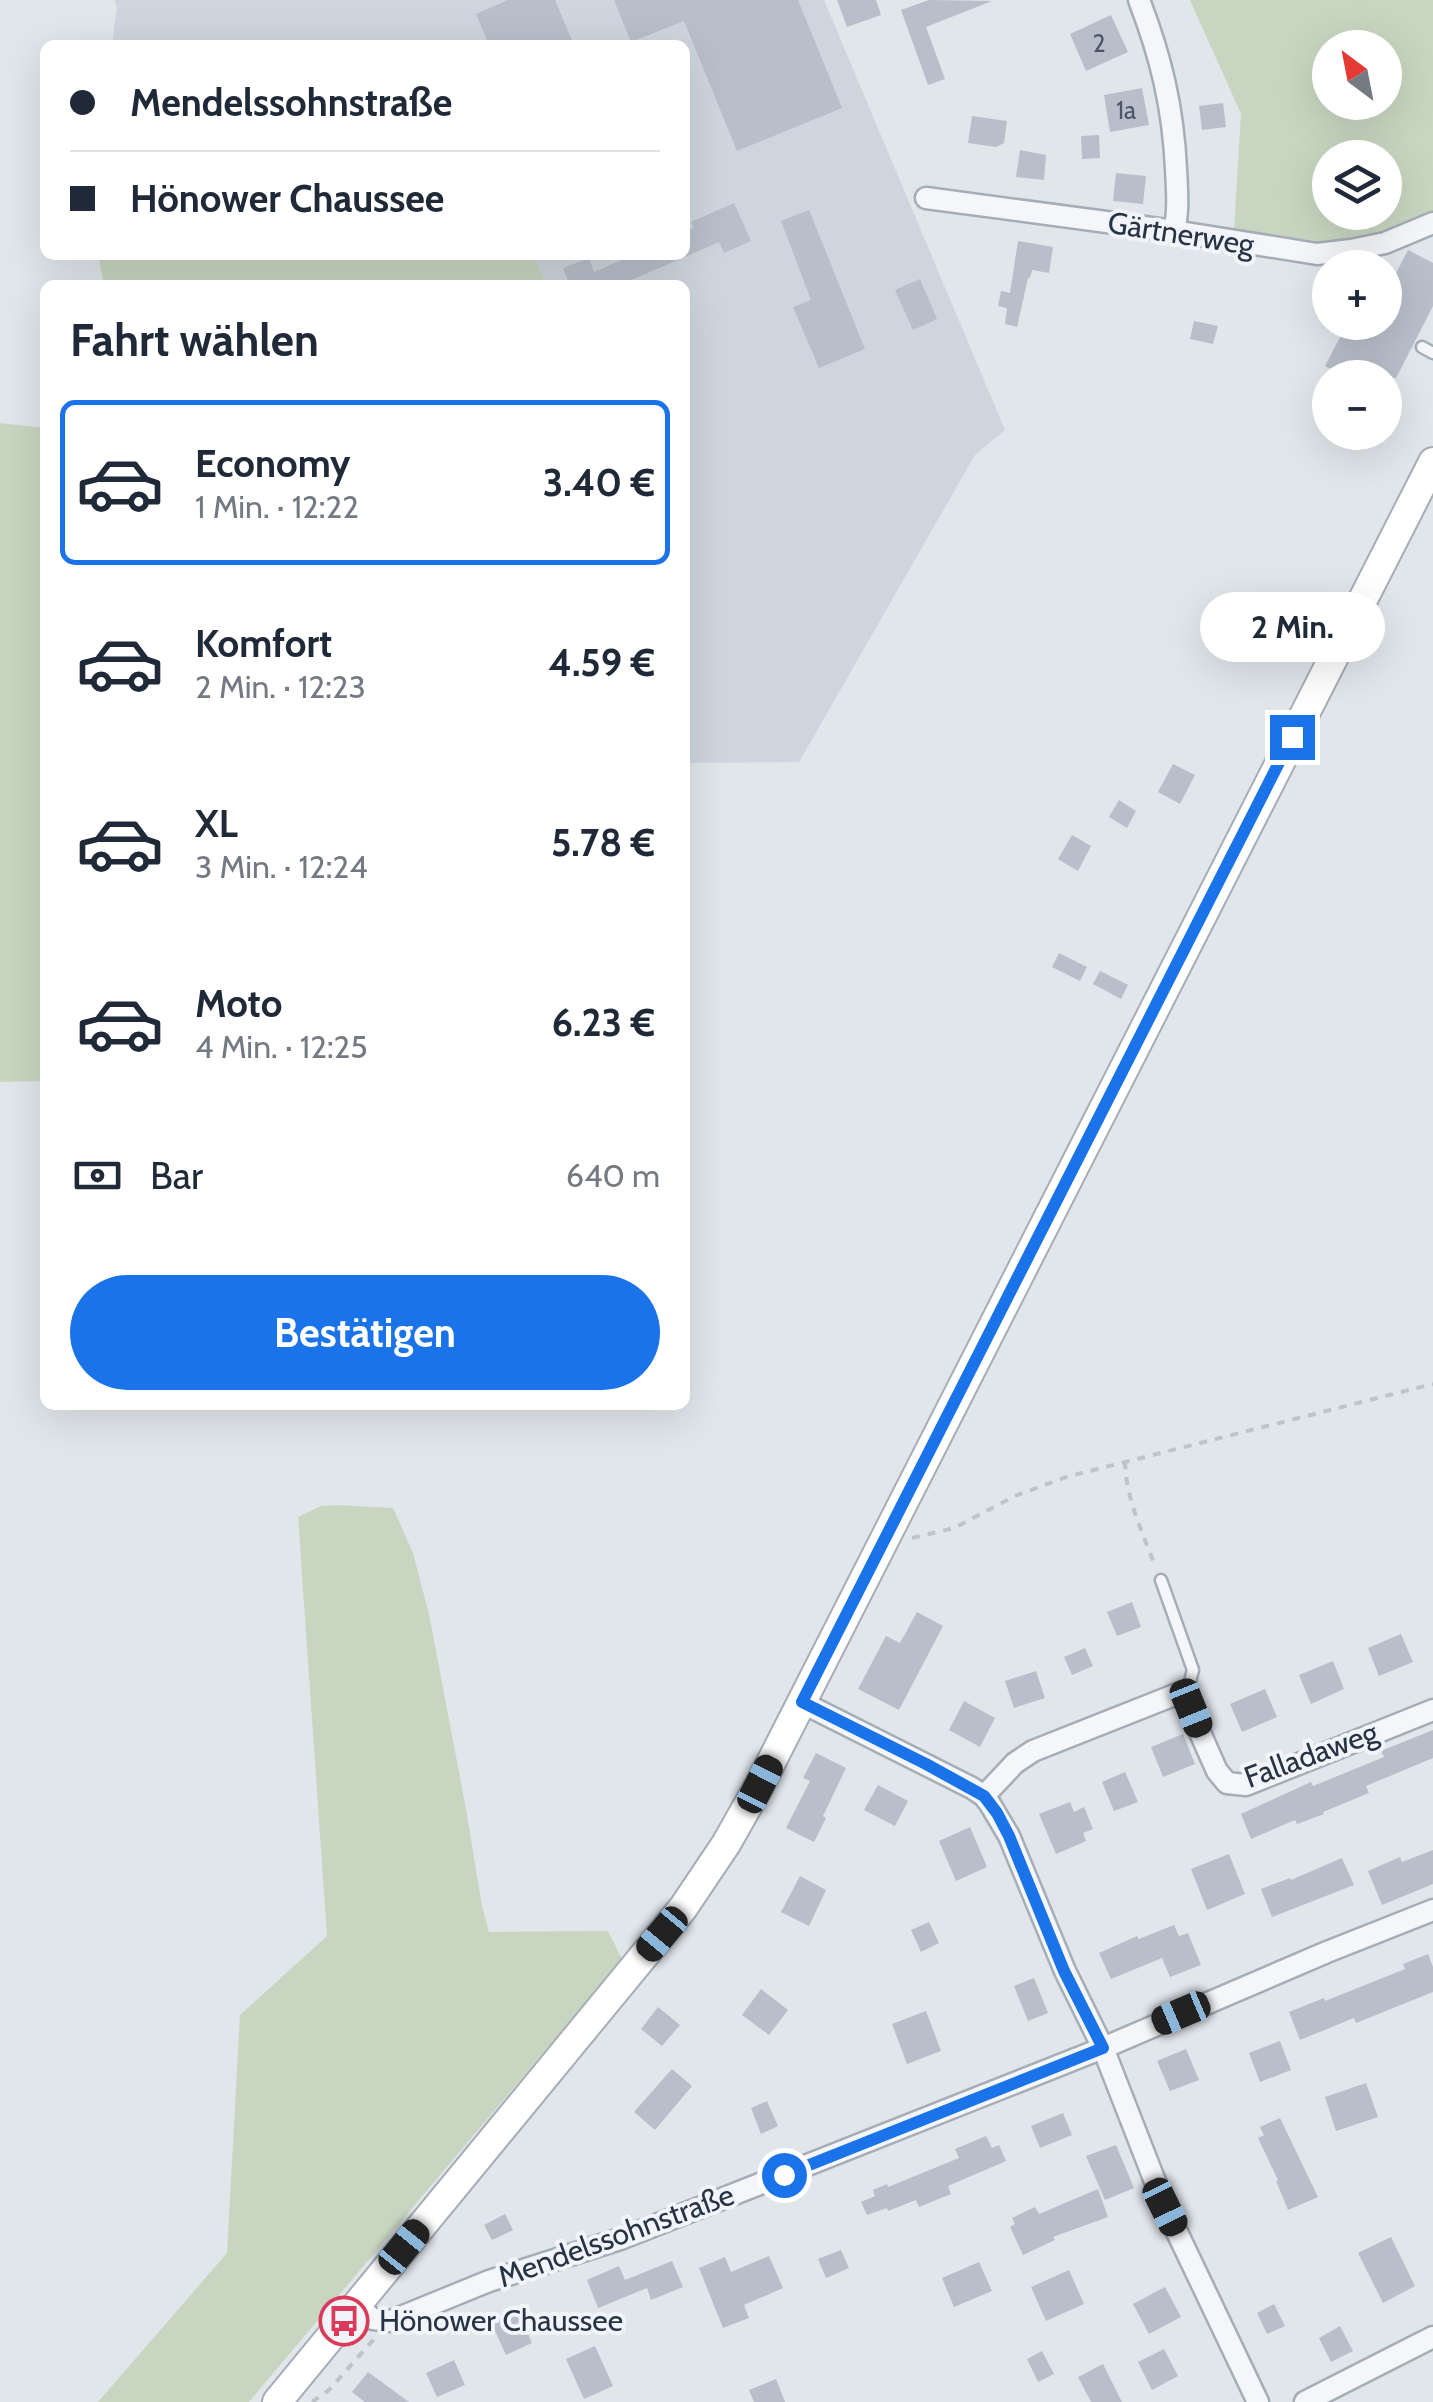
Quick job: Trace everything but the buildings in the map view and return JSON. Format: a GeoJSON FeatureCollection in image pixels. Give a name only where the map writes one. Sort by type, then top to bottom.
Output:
{"type":"FeatureCollection","features":[{"type":"Feature","properties":{"kind":"street"},"geometry":{"type":"LineString","coordinates":[[1139,0],[1170,99],[1178,215],[1174,232]]}},
{"type":"Feature","properties":{"kind":"street","name":"Gärtnerweg"},"geometry":{"type":"LineString","coordinates":[[926,198],[1316,254],[1385,243],[1433,223]]}},
{"type":"Feature","properties":{"kind":"street"},"geometry":{"type":"LineString","coordinates":[[283,2400],[683,1908],[726,1844],[1433,462]]}},
{"type":"Feature","properties":{"kind":"street"},"geometry":{"type":"LineString","coordinates":[[984,1796],[1015,1763],[1033,1751],[1182,1692]]}},
{"type":"Feature","properties":{"kind":"street","name":"Falladaweg"},"geometry":{"type":"LineString","coordinates":[[1182,1692],[1217,1771],[1227,1783],[1246,1785],[1433,1710]]}},
{"type":"Feature","properties":{"kind":"street"},"geometry":{"type":"LineString","coordinates":[[802,1702],[984,1796],[997,1813],[1064,1971],[1103,2048],[1165,2207],[1258,2402]]}},
{"type":"Feature","properties":{"kind":"street","name":"Mendelssohnstraße"},"geometry":{"type":"LineString","coordinates":[[356,2306],[373,2319],[391,2321],[489,2280],[623,2238],[1103,2048],[1433,1910]]}},
{"type":"Feature","properties":{"kind":"street"},"geometry":{"type":"LineString","coordinates":[[1305,2402],[1433,2337]]}},
{"type":"Feature","properties":{"kind":"lane"},"geometry":{"type":"LineString","coordinates":[[1161,1580],[1193,1670],[1190,1686],[1182,1692]]}},
{"type":"Feature","properties":{"kind":"path"},"geometry":{"type":"LineString","coordinates":[[888,1530],[909,1538],[954,1528],[1015,1496],[1066,1477],[1433,1384]]}},
{"type":"Feature","properties":{"kind":"path"},"geometry":{"type":"LineString","coordinates":[[1125,1461],[1129,1501],[1161,1580]]}},
{"type":"Feature","properties":{"kind":"path"},"geometry":{"type":"LineString","coordinates":[[332,2369],[342,2376]]}},
{"type":"Feature","properties":{"kind":"shaded area"},"geometry":{"type":"Polygon","coordinates":[[[114,0],[824,0],[1005,430],[975,455],[799,762],[690,763],[690,280],[545,280],[536,260],[690,260],[690,40],[113,40],[117,7],[114,0]]]}},
{"type":"Feature","properties":{"kind":"green space"},"geometry":{"type":"Polygon","coordinates":[[[1190,0],[1433,0],[1433,217],[1402,231],[1330,243],[1234,230],[1241,114],[1190,0]]]}},
{"type":"Feature","properties":{"kind":"green space"},"geometry":{"type":"Polygon","coordinates":[[[99,260],[536,260],[545,280],[103,280],[99,260]]]}},
{"type":"Feature","properties":{"kind":"green space"},"geometry":{"type":"Polygon","coordinates":[[[0,423],[40,427],[40,1081],[0,1082],[0,423]]]}},
{"type":"Feature","properties":{"kind":"green space"},"geometry":{"type":"Polygon","coordinates":[[[321,1506],[393,1508],[413,1553],[429,1614],[489,1932],[608,1931],[622,1959],[249,2402],[98,2402],[227,2253],[240,2015],[327,1936],[298,1517],[321,1506]]]}},
{"type":"Feature","properties":{"kind":"place","name":"Hönower Chaussee"},"geometry":{"type":"Point","coordinates":[344,2321]}},
{"type":"Feature","properties":{"kind":"route"},"geometry":{"type":"LineString","coordinates":[[784,2175],[1103,2048],[1064,1971],[1009,1836],[984,1796],[802,1702],[1292,737]]}}]}
